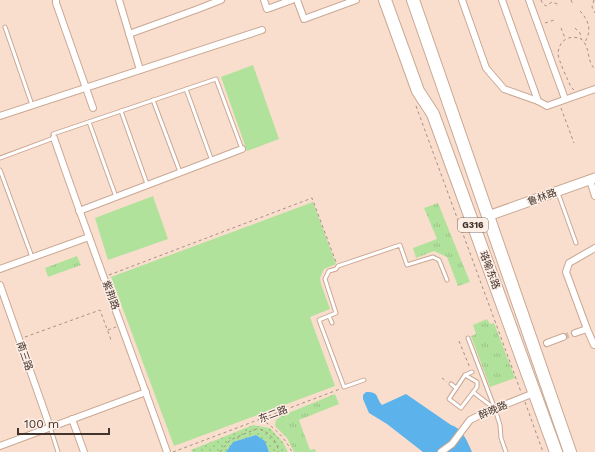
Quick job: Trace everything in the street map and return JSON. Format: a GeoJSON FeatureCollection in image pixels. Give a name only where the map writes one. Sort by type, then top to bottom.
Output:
{"type":"FeatureCollection","features":[{"type":"Feature","properties":{"kind":"highway","name":"珞喻东路"},"geometry":{"type":"LineString","coordinates":[[385,0],[418,90],[433,114],[529,395],[556,452]]}},
{"type":"Feature","properties":{"kind":"highway"},"geometry":{"type":"LineString","coordinates":[[394,0],[426,74],[436,84],[451,108]]}},
{"type":"Feature","properties":{"kind":"highway"},"geometry":{"type":"LineString","coordinates":[[405,0],[426,74],[433,114]]}},
{"type":"Feature","properties":{"kind":"highway","name":"珞喻东路"},"geometry":{"type":"LineString","coordinates":[[413,0],[570,452]]}},
{"type":"Feature","properties":{"kind":"street"},"geometry":{"type":"LineString","coordinates":[[56,0],[93,108]]}},
{"type":"Feature","properties":{"kind":"street"},"geometry":{"type":"LineString","coordinates":[[119,0],[140,70]]}},
{"type":"Feature","properties":{"kind":"street"},"geometry":{"type":"LineString","coordinates":[[129,34],[198,10],[221,0]]}},
{"type":"Feature","properties":{"kind":"street"},"geometry":{"type":"LineString","coordinates":[[264,0],[267,9],[292,0]]}},
{"type":"Feature","properties":{"kind":"street"},"geometry":{"type":"LineString","coordinates":[[297,0],[304,19],[356,0]]}},
{"type":"Feature","properties":{"kind":"street"},"geometry":{"type":"LineString","coordinates":[[462,0],[486,68],[504,89],[538,101],[547,106],[595,89]]}},
{"type":"Feature","properties":{"kind":"street"},"geometry":{"type":"LineString","coordinates":[[502,0],[538,101]]}},
{"type":"Feature","properties":{"kind":"street"},"geometry":{"type":"LineString","coordinates":[[529,0],[562,100]]}},
{"type":"Feature","properties":{"kind":"street"},"geometry":{"type":"LineString","coordinates":[[0,116],[262,30]]}},
{"type":"Feature","properties":{"kind":"street","name":"紫荆路"},"geometry":{"type":"LineString","coordinates":[[54,138],[167,452]]}},
{"type":"Feature","properties":{"kind":"street"},"geometry":{"type":"LineString","coordinates":[[79,211],[242,149]]}},
{"type":"Feature","properties":{"kind":"street"},"geometry":{"type":"LineString","coordinates":[[592,179],[595,196]]}},
{"type":"Feature","properties":{"kind":"street","name":"鲁林路"},"geometry":{"type":"LineString","coordinates":[[488,216],[592,179]]}},
{"type":"Feature","properties":{"kind":"street"},"geometry":{"type":"LineString","coordinates":[[0,269],[89,237]]}},
{"type":"Feature","properties":{"kind":"street"},"geometry":{"type":"LineString","coordinates":[[595,248],[569,263],[566,272],[587,329],[595,345]]}},
{"type":"Feature","properties":{"kind":"street","name":"南三路"},"geometry":{"type":"LineString","coordinates":[[0,285],[50,428]]}},
{"type":"Feature","properties":{"kind":"street"},"geometry":{"type":"LineString","coordinates":[[575,333],[587,329]]}},
{"type":"Feature","properties":{"kind":"street"},"geometry":{"type":"LineString","coordinates":[[547,343],[563,337]]}},
{"type":"Feature","properties":{"kind":"street"},"geometry":{"type":"LineString","coordinates":[[0,446],[146,392]]}},
{"type":"Feature","properties":{"kind":"street","name":"醉晚路"},"geometry":{"type":"LineString","coordinates":[[441,452],[452,444],[470,420],[529,395]]}},
{"type":"Feature","properties":{"kind":"street"},"geometry":{"type":"LineString","coordinates":[[72,419],[84,452]]}},
{"type":"Feature","properties":{"kind":"lane"},"geometry":{"type":"LineString","coordinates":[[5,27],[32,105]]}},
{"type":"Feature","properties":{"kind":"lane"},"geometry":{"type":"LineString","coordinates":[[0,158],[54,138],[53,134],[216,79],[242,149]]}},
{"type":"Feature","properties":{"kind":"lane"},"geometry":{"type":"LineString","coordinates":[[186,89],[212,161]]}},
{"type":"Feature","properties":{"kind":"lane"},"geometry":{"type":"LineString","coordinates":[[153,100],[180,172]]}},
{"type":"Feature","properties":{"kind":"lane"},"geometry":{"type":"LineString","coordinates":[[121,111],[147,185]]}},
{"type":"Feature","properties":{"kind":"lane"},"geometry":{"type":"LineString","coordinates":[[88,122],[116,197]]}},
{"type":"Feature","properties":{"kind":"lane"},"geometry":{"type":"LineString","coordinates":[[0,170],[32,257]]}},
{"type":"Feature","properties":{"kind":"lane"},"geometry":{"type":"LineString","coordinates":[[557,192],[576,243]]}},
{"type":"Feature","properties":{"kind":"lane"},"geometry":{"type":"LineString","coordinates":[[364,380],[344,387],[319,320],[336,313],[324,279],[329,271],[336,269],[338,266],[400,245],[407,265],[433,257],[439,260],[447,280]]}},
{"type":"Feature","properties":{"kind":"lane"},"geometry":{"type":"LineString","coordinates":[[329,316],[332,323]]}},
{"type":"Feature","properties":{"kind":"lane"},"geometry":{"type":"LineString","coordinates":[[468,338],[500,425],[501,438],[506,452]]}},
{"type":"Feature","properties":{"kind":"lane"},"geometry":{"type":"LineString","coordinates":[[466,375],[477,382],[477,386],[461,408],[449,399],[466,375],[472,372]]}},
{"type":"Feature","properties":{"kind":"lane"},"geometry":{"type":"LineString","coordinates":[[353,379],[355,383]]}},
{"type":"Feature","properties":{"kind":"lane"},"geometry":{"type":"LineString","coordinates":[[451,384],[456,388]]}},
{"type":"Feature","properties":{"kind":"lane"},"geometry":{"type":"LineString","coordinates":[[473,392],[494,409]]}},
{"type":"Feature","properties":{"kind":"lane"},"geometry":{"type":"LineString","coordinates":[[50,428],[58,452]]}},
{"type":"Feature","properties":{"kind":"path"},"geometry":{"type":"LineString","coordinates":[[541,0],[546,6],[552,2],[560,5]]}},
{"type":"Feature","properties":{"kind":"path"},"geometry":{"type":"LineString","coordinates":[[571,0],[574,4]]}},
{"type":"Feature","properties":{"kind":"path"},"geometry":{"type":"LineString","coordinates":[[594,0],[592,7],[595,13]]}},
{"type":"Feature","properties":{"kind":"path"},"geometry":{"type":"LineString","coordinates":[[580,11],[586,18],[590,27],[589,35],[585,42]]}},
{"type":"Feature","properties":{"kind":"path"},"geometry":{"type":"LineString","coordinates":[[538,26],[554,20]]}},
{"type":"Feature","properties":{"kind":"path"},"geometry":{"type":"LineString","coordinates":[[561,28],[565,38]]}},
{"type":"Feature","properties":{"kind":"path"},"geometry":{"type":"LineString","coordinates":[[575,28],[580,33],[581,39]]}},
{"type":"Feature","properties":{"kind":"path"},"geometry":{"type":"LineString","coordinates":[[578,95],[571,87],[558,54],[560,46],[565,38],[571,37],[581,39],[585,42],[591,65],[595,69]]}},
{"type":"Feature","properties":{"kind":"path"},"geometry":{"type":"LineString","coordinates":[[562,100],[574,143]]}},
{"type":"Feature","properties":{"kind":"path"},"geometry":{"type":"LineString","coordinates":[[416,106],[500,332],[529,395],[543,452]]}},
{"type":"Feature","properties":{"kind":"path"},"geometry":{"type":"LineString","coordinates":[[104,276],[312,198],[338,266]]}},
{"type":"Feature","properties":{"kind":"path"},"geometry":{"type":"LineString","coordinates":[[19,340],[100,310],[111,340]]}},
{"type":"Feature","properties":{"kind":"path"},"geometry":{"type":"LineString","coordinates":[[107,330],[122,325]]}},
{"type":"Feature","properties":{"kind":"path"},"geometry":{"type":"LineString","coordinates":[[459,341],[472,372]]}},
{"type":"Feature","properties":{"kind":"path"},"geometry":{"type":"LineString","coordinates":[[442,378],[451,384]]}},
{"type":"Feature","properties":{"kind":"path","name":"东二路"},"geometry":{"type":"LineString","coordinates":[[174,452],[344,387]]}},
{"type":"Feature","properties":{"kind":"path"},"geometry":{"type":"LineString","coordinates":[[261,419],[279,432],[289,445],[292,452]]}},
{"type":"Feature","properties":{"kind":"path"},"geometry":{"type":"LineString","coordinates":[[220,452],[230,440],[260,429],[265,431],[277,444],[279,447],[278,452]]}},
{"type":"Feature","properties":{"kind":"green space"},"geometry":{"type":"Polygon","coordinates":[[[253,65],[279,139],[247,151],[221,77],[253,65]]]}},
{"type":"Feature","properties":{"kind":"green space"},"geometry":{"type":"Polygon","coordinates":[[[153,196],[168,239],[108,260],[95,218],[153,196]]]}},
{"type":"Feature","properties":{"kind":"green space"},"geometry":{"type":"Polygon","coordinates":[[[313,202],[336,264],[324,269],[320,278],[330,309],[310,317],[335,386],[174,446],[111,277],[313,202]]]}},
{"type":"Feature","properties":{"kind":"green space"},"geometry":{"type":"Polygon","coordinates":[[[438,203],[470,282],[458,286],[447,257],[434,251],[416,258],[413,248],[437,239],[424,208],[438,203]]]}},
{"type":"Feature","properties":{"kind":"green space"},"geometry":{"type":"Polygon","coordinates":[[[77,256],[81,265],[48,277],[45,268],[77,256]]]}},
{"type":"Feature","properties":{"kind":"green space"},"geometry":{"type":"Polygon","coordinates":[[[487,319],[490,324],[494,323],[515,378],[490,387],[471,336],[476,334],[473,325],[487,319]]]}},
{"type":"Feature","properties":{"kind":"green space"},"geometry":{"type":"Polygon","coordinates":[[[335,394],[339,404],[299,420],[310,450],[315,449],[316,452],[294,452],[287,438],[275,426],[276,420],[281,416],[335,394]]]}},
{"type":"Feature","properties":{"kind":"green space"},"geometry":{"type":"Polygon","coordinates":[[[253,425],[270,428],[283,442],[288,452],[269,452],[265,441],[256,435],[233,442],[226,452],[192,452],[191,450],[253,425]]]}},
{"type":"Feature","properties":{"kind":"water"},"geometry":{"type":"Polygon","coordinates":[[[366,392],[375,394],[382,405],[406,394],[459,429],[472,452],[423,452],[387,424],[369,413],[363,399],[363,395],[366,392]]]}},
{"type":"Feature","properties":{"kind":"water"},"geometry":{"type":"Polygon","coordinates":[[[256,435],[265,441],[269,452],[226,452],[233,442],[256,435]]]}},
{"type":"Feature","properties":{"kind":"tunnel"},"geometry":{"type":"LineString","coordinates":[[563,337],[575,333]]}}]}
